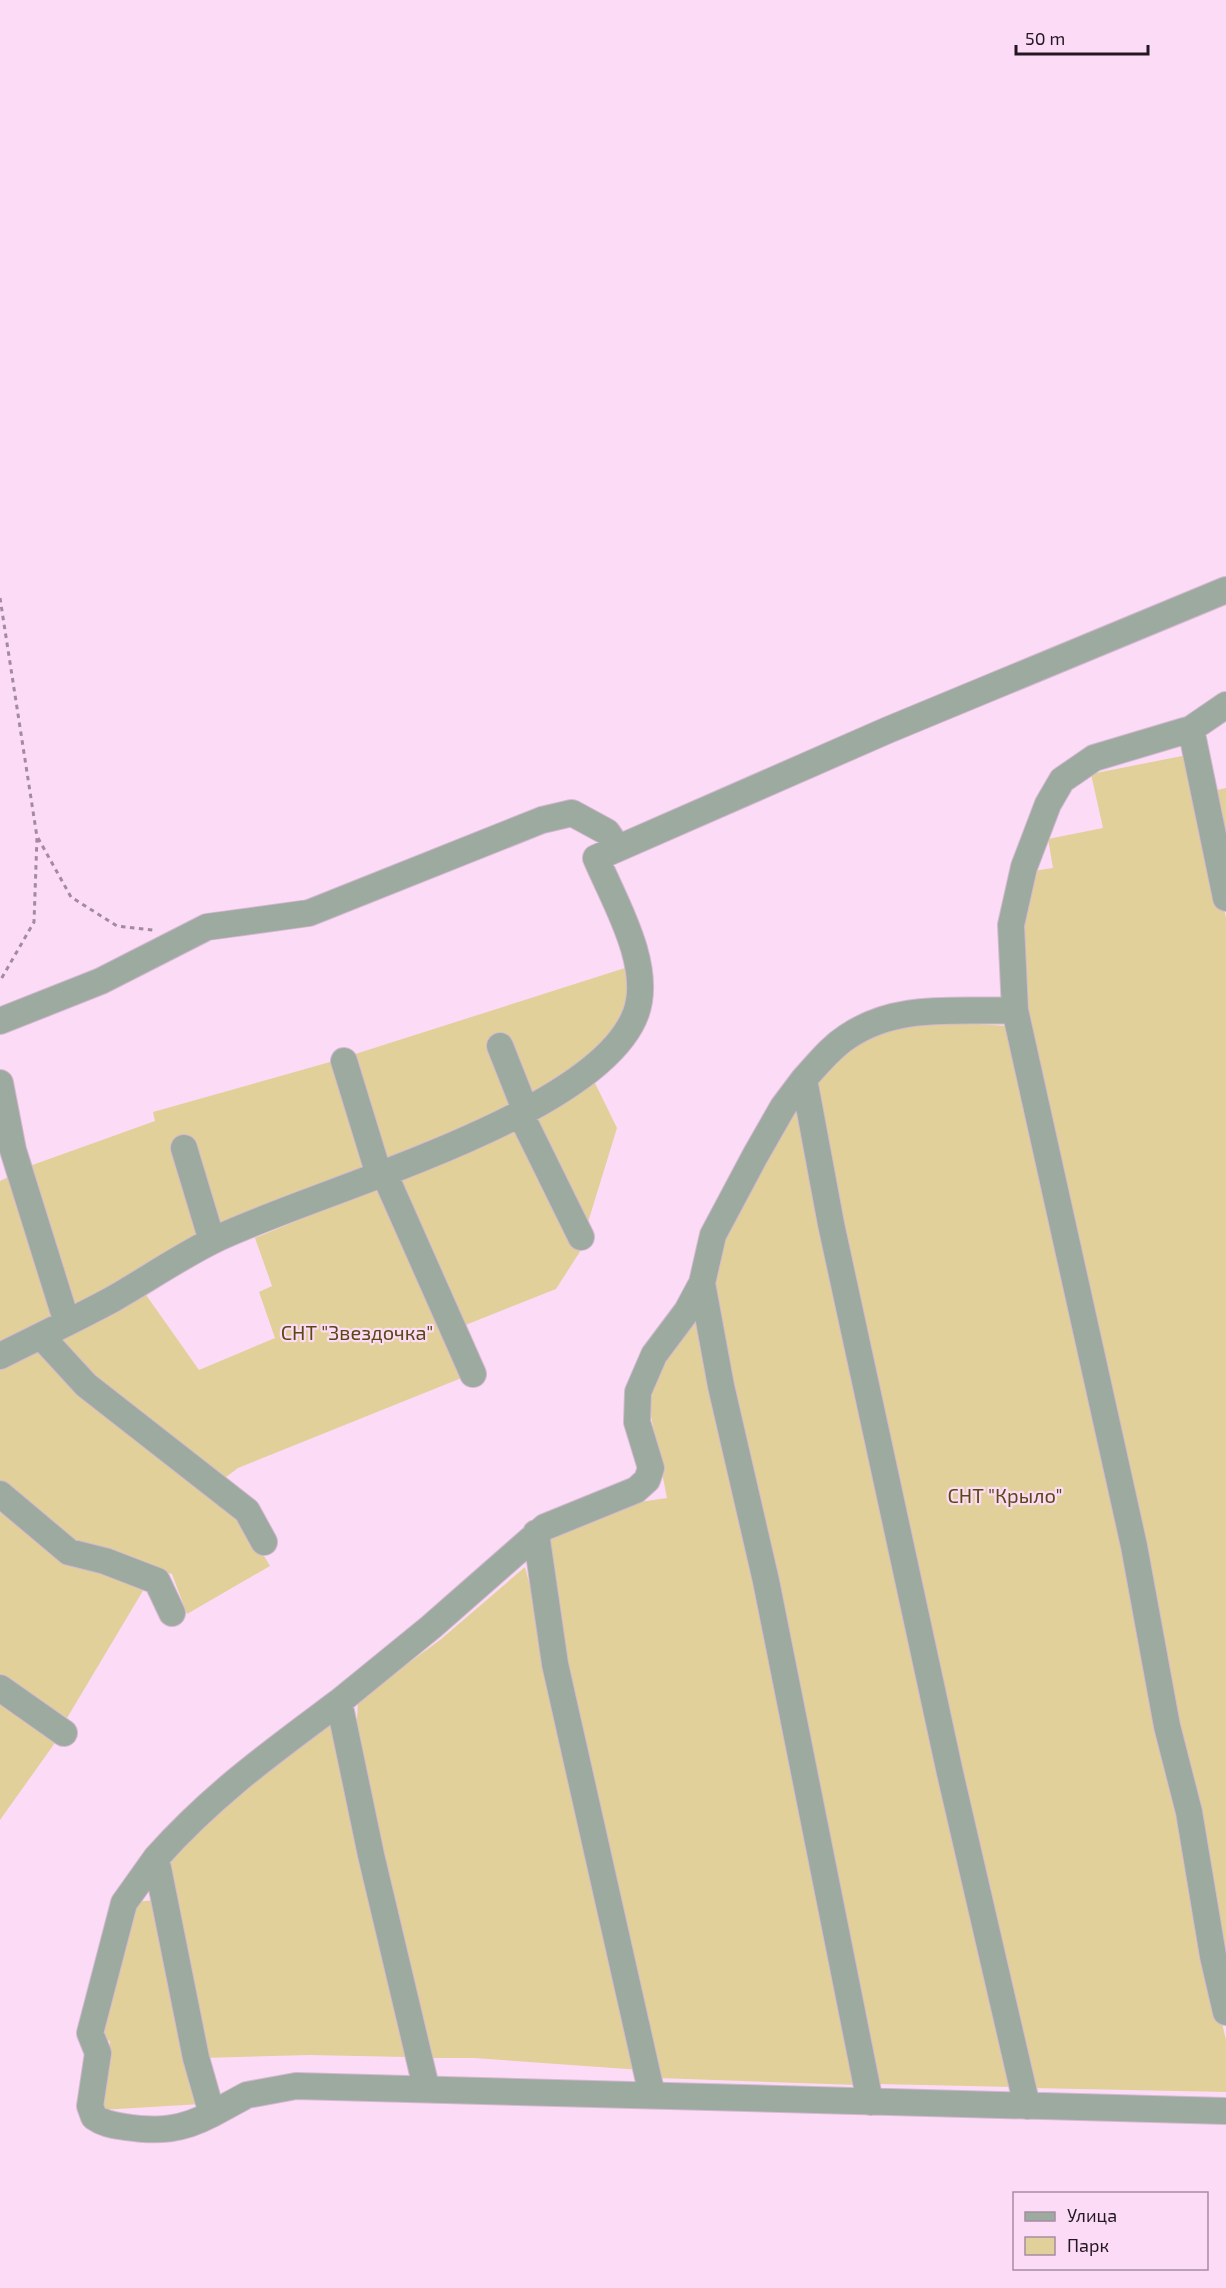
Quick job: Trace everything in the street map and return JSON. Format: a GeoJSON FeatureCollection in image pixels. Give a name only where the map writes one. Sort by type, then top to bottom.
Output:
{"type":"FeatureCollection","features":[{"type":"Feature","properties":{"kind":"street"},"geometry":{"type":"LineString","coordinates":[[0,1356],[67,1323],[213,1241],[382,1174],[524,1113],[605,1056],[636,1014],[640,989],[637,956],[596,858],[888,730],[1226,590]]}},
{"type":"Feature","properties":{"kind":"street"},"geometry":{"type":"LineString","coordinates":[[1226,705],[1191,729],[1094,758],[1062,780],[1048,804],[1024,867],[1011,925],[1015,1010],[1134,1546],[1167,1726],[1190,1812],[1213,1956],[1226,2012]]}},
{"type":"Feature","properties":{"kind":"street"},"geometry":{"type":"LineString","coordinates":[[1191,729],[1226,898]]}},
{"type":"Feature","properties":{"kind":"street"},"geometry":{"type":"LineString","coordinates":[[0,1021],[101,981],[207,927],[309,913],[542,820],[572,813],[607,832],[618,848]]}},
{"type":"Feature","properties":{"kind":"street"},"geometry":{"type":"LineString","coordinates":[[1015,1010],[922,1010],[891,1017],[847,1036],[804,1079],[783,1107],[754,1156],[713,1235],[702,1283],[687,1311],[654,1354],[638,1392],[637,1422],[651,1468],[647,1480],[636,1491],[544,1527],[431,1627],[339,1702],[228,1785],[191,1818],[156,1858],[124,1903],[90,2033],[98,2052],[90,2106],[93,2117],[103,2123],[154,2131],[193,2124],[247,2095],[296,2086],[426,2087],[1226,2111]]}},
{"type":"Feature","properties":{"kind":"street"},"geometry":{"type":"LineString","coordinates":[[500,1046],[524,1113],[581,1237]]}},
{"type":"Feature","properties":{"kind":"street"},"geometry":{"type":"LineString","coordinates":[[344,1061],[382,1174],[473,1374]]}},
{"type":"Feature","properties":{"kind":"street"},"geometry":{"type":"LineString","coordinates":[[804,1079],[831,1224],[950,1773],[1027,2106]]}},
{"type":"Feature","properties":{"kind":"street"},"geometry":{"type":"LineString","coordinates":[[0,1083],[13,1150],[67,1323]]}},
{"type":"Feature","properties":{"kind":"street"},"geometry":{"type":"LineString","coordinates":[[184,1148],[213,1241]]}},
{"type":"Feature","properties":{"kind":"street"},"geometry":{"type":"LineString","coordinates":[[702,1283],[721,1386],[766,1581],[870,2102]]}},
{"type":"Feature","properties":{"kind":"street"},"geometry":{"type":"LineString","coordinates":[[41,1336],[86,1385],[247,1511],[264,1542]]}},
{"type":"Feature","properties":{"kind":"street"},"geometry":{"type":"LineString","coordinates":[[0,1494],[69,1552],[105,1561],[158,1581],[172,1612]]}},
{"type":"Feature","properties":{"kind":"street"},"geometry":{"type":"LineString","coordinates":[[536,1533],[555,1664],[652,2095]]}},
{"type":"Feature","properties":{"kind":"street"},"geometry":{"type":"LineString","coordinates":[[0,1688],[64,1733]]}},
{"type":"Feature","properties":{"kind":"street"},"geometry":{"type":"LineString","coordinates":[[339,1702],[371,1855],[426,2087]]}},
{"type":"Feature","properties":{"kind":"street"},"geometry":{"type":"LineString","coordinates":[[156,1858],[196,2058],[212,2114]]}},
{"type":"Feature","properties":{"kind":"path"},"geometry":{"type":"LineString","coordinates":[[0,598],[37,837],[34,921],[0,981]]}},
{"type":"Feature","properties":{"kind":"path"},"geometry":{"type":"LineString","coordinates":[[37,837],[71,897],[117,926],[161,931]]}},
{"type":"Feature","properties":{"kind":"green space"},"geometry":{"type":"Polygon","coordinates":[[[1192,754],[1226,918],[1226,1963],[1024,1015],[1018,938],[1033,871],[1053,868],[1048,839],[1103,828],[1091,774],[1192,754]]]}},
{"type":"Feature","properties":{"kind":"green space"},"geometry":{"type":"Polygon","coordinates":[[[1226,788],[1226,834],[1217,790],[1226,788]]]}},
{"type":"Feature","properties":{"kind":"green space"},"geometry":{"type":"Polygon","coordinates":[[[625,968],[636,991],[615,1025],[589,1054],[559,1078],[526,1099],[491,1116],[382,1161],[349,1056],[625,968]]]}},
{"type":"Feature","properties":{"kind":"green space","name":"СНТ \"Крыло\""},"geometry":{"type":"Polygon","coordinates":[[[932,1021],[1007,1026],[1081,1348],[1198,1919],[1226,2040],[1226,2092],[1032,2088],[815,1100],[817,1075],[848,1045],[900,1026],[932,1021]]]}},
{"type":"Feature","properties":{"kind":"green space"},"geometry":{"type":"Polygon","coordinates":[[[337,1060],[369,1166],[203,1235],[70,1309],[24,1168],[155,1121],[153,1112],[337,1060]]]}},
{"type":"Feature","properties":{"kind":"green space"},"geometry":{"type":"Polygon","coordinates":[[[593,1079],[617,1128],[585,1232],[531,1120],[593,1079]]]}},
{"type":"Feature","properties":{"kind":"green space"},"geometry":{"type":"Polygon","coordinates":[[[799,1103],[1014,2087],[877,2084],[709,1285],[715,1249],[799,1103]]]}},
{"type":"Feature","properties":{"kind":"green space","name":"СНТ \"Звездочка\""},"geometry":{"type":"Polygon","coordinates":[[[520,1124],[581,1250],[556,1289],[458,1328],[394,1178],[520,1124]]]}},
{"type":"Feature","properties":{"kind":"green space"},"geometry":{"type":"Polygon","coordinates":[[[14,1174],[53,1317],[0,1344],[0,1181],[14,1174]]]}},
{"type":"Feature","properties":{"kind":"green space","name":"СНТ \"Звездочка\""},"geometry":{"type":"Polygon","coordinates":[[[384,1185],[464,1377],[238,1468],[218,1483],[103,1387],[57,1338],[144,1292],[199,1370],[275,1338],[259,1292],[272,1286],[255,1238],[384,1185]]]}},
{"type":"Feature","properties":{"kind":"green space"},"geometry":{"type":"Polygon","coordinates":[[[701,1324],[856,2085],[658,2078],[567,1682],[546,1537],[632,1503],[667,1498],[650,1411],[648,1388],[685,1325],[701,1324]]]}},
{"type":"Feature","properties":{"kind":"green space"},"geometry":{"type":"Polygon","coordinates":[[[40,1346],[241,1517],[270,1566],[187,1614],[172,1574],[69,1544],[0,1485],[0,1368],[40,1346]]]}},
{"type":"Feature","properties":{"kind":"green space"},"geometry":{"type":"Polygon","coordinates":[[[0,1503],[147,1584],[67,1718],[0,1677],[0,1503]]]}},
{"type":"Feature","properties":{"kind":"green space"},"geometry":{"type":"Polygon","coordinates":[[[525,1567],[545,1643],[641,2070],[474,2058],[424,2058],[356,1740],[358,1700],[440,1640],[525,1567]]]}},
{"type":"Feature","properties":{"kind":"green space"},"geometry":{"type":"Polygon","coordinates":[[[0,1696],[57,1740],[0,1820],[0,1696]]]}},
{"type":"Feature","properties":{"kind":"green space"},"geometry":{"type":"Polygon","coordinates":[[[334,1719],[392,1976],[406,2057],[310,2055],[203,2058],[166,1889],[175,1886],[170,1858],[236,1791],[334,1719]]]}},
{"type":"Feature","properties":{"kind":"green space"},"geometry":{"type":"Polygon","coordinates":[[[154,1900],[201,2104],[101,2110],[110,2041],[101,2038],[126,1917],[135,1917],[136,1902],[154,1900]]]}}]}
